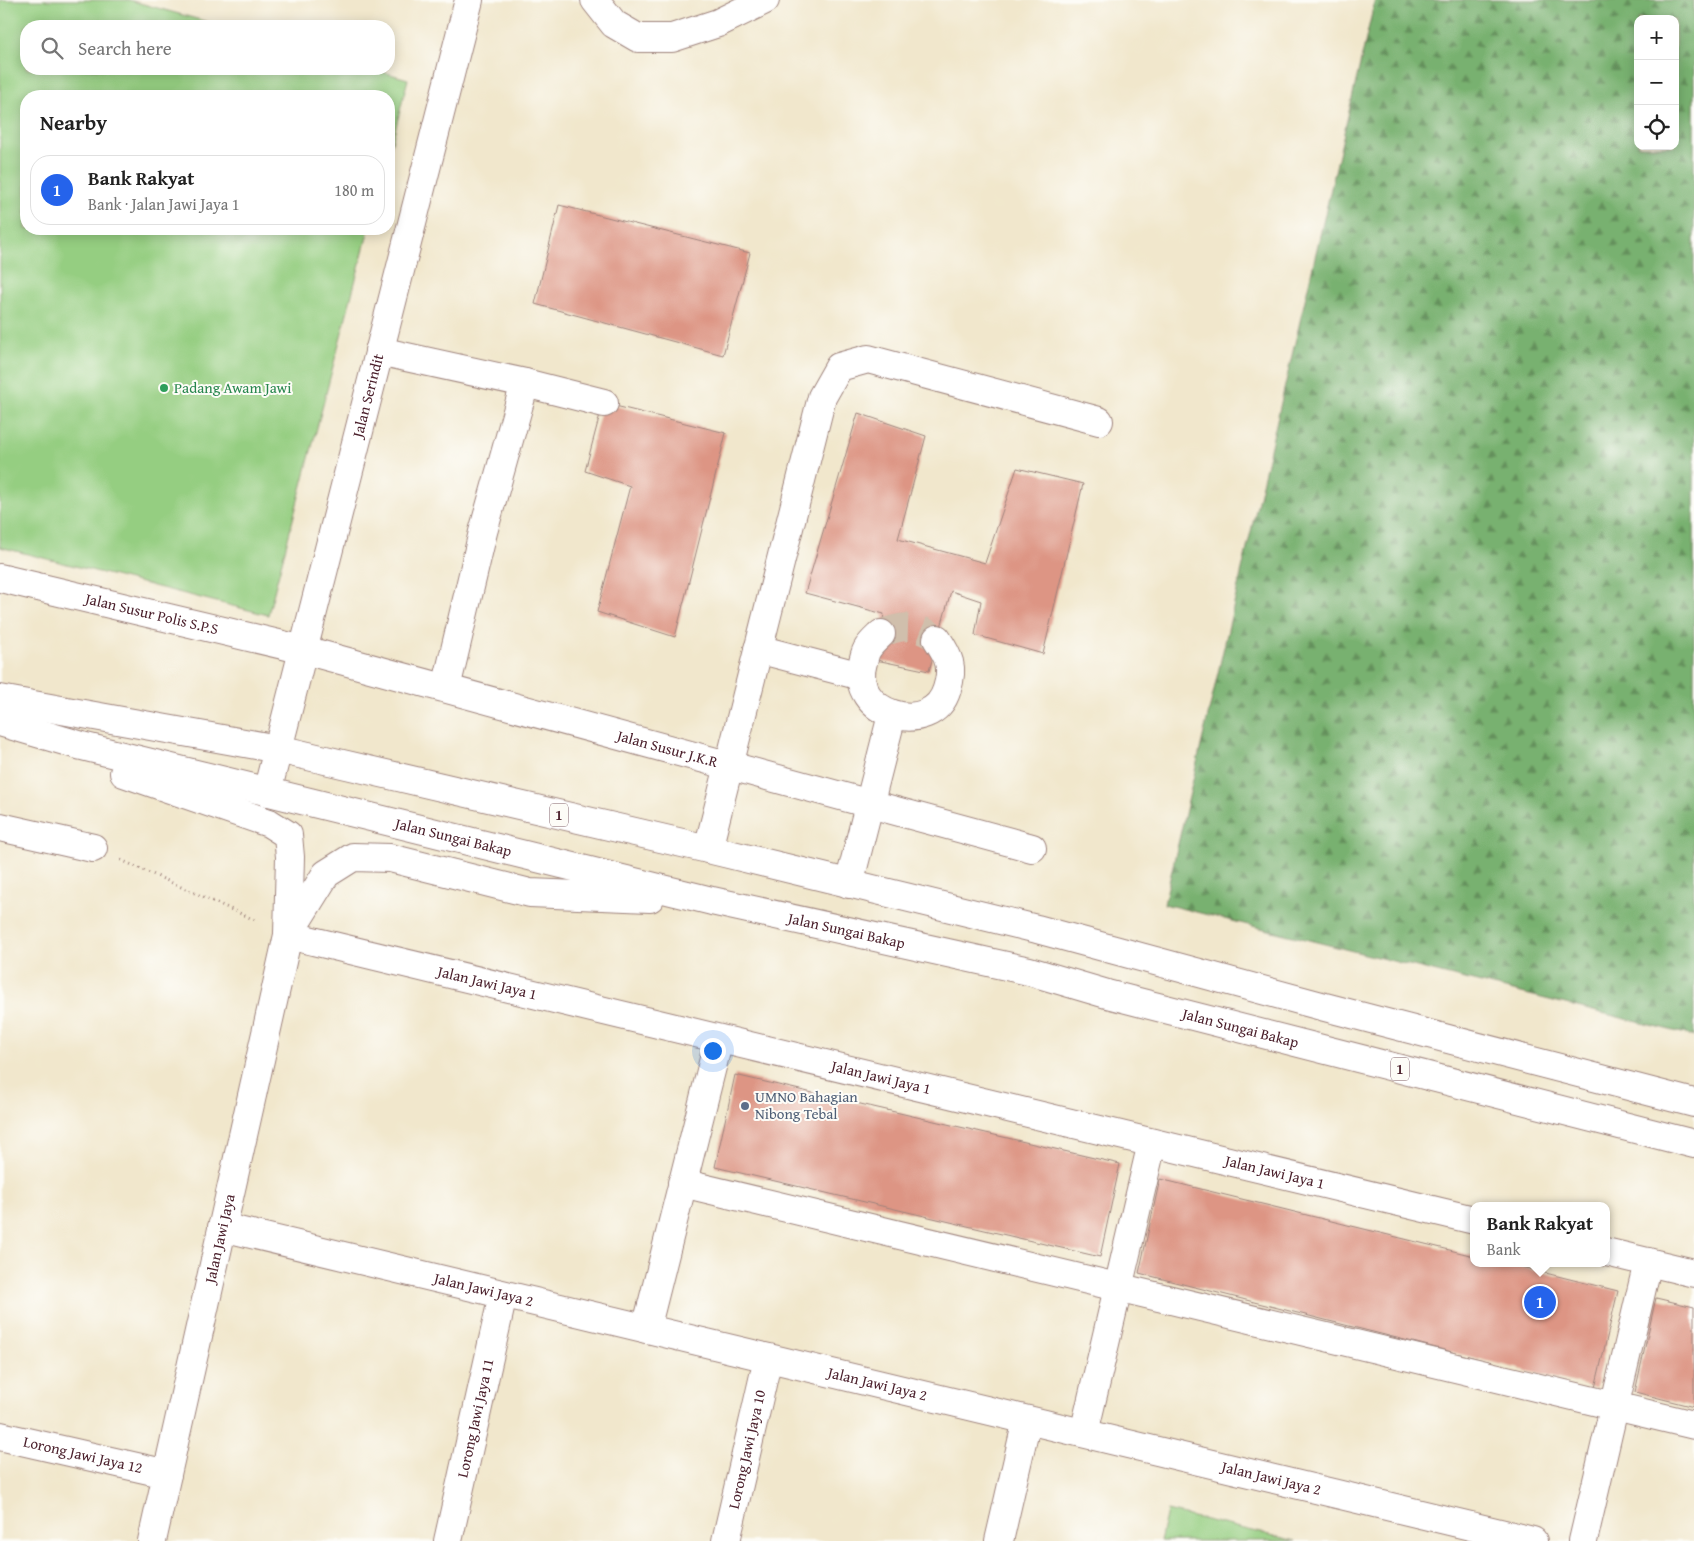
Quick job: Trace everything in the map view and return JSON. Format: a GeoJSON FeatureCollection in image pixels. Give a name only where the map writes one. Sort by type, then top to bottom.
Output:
{"type":"FeatureCollection","features":[{"type":"Feature","properties":{"kind":"main road","name":"Jalan Serindit"},"geometry":{"type":"LineString","coordinates":[[267,792],[469,0]]}},
{"type":"Feature","properties":{"kind":"main road"},"geometry":{"type":"LineString","coordinates":[[595,0],[614,24],[638,38],[672,38],[718,23],[765,0]]}},
{"type":"Feature","properties":{"kind":"main road"},"geometry":{"type":"LineString","coordinates":[[380,351],[525,383],[604,403]]}},
{"type":"Feature","properties":{"kind":"main road"},"geometry":{"type":"LineString","coordinates":[[708,849],[822,397],[839,367],[868,359],[1099,420]]}},
{"type":"Feature","properties":{"kind":"main road"},"geometry":{"type":"LineString","coordinates":[[446,688],[483,532],[525,383]]}},
{"type":"Feature","properties":{"kind":"main road","name":"Jalan Susur Polis S.P.S"},"geometry":{"type":"LineString","coordinates":[[0,578],[304,650]]}},
{"type":"Feature","properties":{"kind":"main road"},"geometry":{"type":"LineString","coordinates":[[881,634],[867,648],[861,668],[864,688],[875,705],[892,715],[913,717],[932,710],[945,696],[951,676],[949,656],[938,639]]}},
{"type":"Feature","properties":{"kind":"main road"},"geometry":{"type":"LineString","coordinates":[[758,649],[862,676]]}},
{"type":"Feature","properties":{"kind":"main road","name":"Jalan Susur J.K.R"},"geometry":{"type":"LineString","coordinates":[[304,650],[1032,848]]}},
{"type":"Feature","properties":{"kind":"main road","name":"1"},"geometry":{"type":"LineString","coordinates":[[0,699],[278,749],[708,849],[1037,929],[1694,1103]]}},
{"type":"Feature","properties":{"kind":"main road"},"geometry":{"type":"LineString","coordinates":[[849,884],[892,715]]}},
{"type":"Feature","properties":{"kind":"main road","name":"Jalan Sungai Bakap"},"geometry":{"type":"LineString","coordinates":[[0,722],[82,746],[712,901],[1029,971],[1126,999],[1694,1144]]}},
{"type":"Feature","properties":{"kind":"main road"},"geometry":{"type":"LineString","coordinates":[[82,746],[124,773],[269,823],[288,835],[290,857],[288,935]]}},
{"type":"Feature","properties":{"kind":"main road"},"geometry":{"type":"LineString","coordinates":[[0,827],[93,848]]}},
{"type":"Feature","properties":{"kind":"main road"},"geometry":{"type":"LineString","coordinates":[[288,935],[326,874],[353,857],[390,858],[530,893],[712,901]]}},
{"type":"Feature","properties":{"kind":"main road","name":"Jalan Jawi Jaya 1"},"geometry":{"type":"LineString","coordinates":[[288,935],[1470,1219]]}},
{"type":"Feature","properties":{"kind":"main road","name":"Jalan Jawi Jaya"},"geometry":{"type":"LineString","coordinates":[[152,1541],[288,935]]}},
{"type":"Feature","properties":{"kind":"main road"},"geometry":{"type":"LineString","coordinates":[[646,1329],[719,1039]]}},
{"type":"Feature","properties":{"kind":"main road"},"geometry":{"type":"LineString","coordinates":[[1084,1433],[1152,1143]]}},
{"type":"Feature","properties":{"kind":"main road"},"geometry":{"type":"LineString","coordinates":[[682,1183],[1694,1425]]}},
{"type":"Feature","properties":{"kind":"main road","name":"Jalan Jawi Jaya 2"},"geometry":{"type":"LineString","coordinates":[[222,1228],[1533,1541]]}},
{"type":"Feature","properties":{"kind":"main road"},"geometry":{"type":"LineString","coordinates":[[1610,1253],[1694,1273]]}},
{"type":"Feature","properties":{"kind":"main road"},"geometry":{"type":"LineString","coordinates":[[1583,1541],[1648,1262]]}},
{"type":"Feature","properties":{"kind":"main road","name":"Lorong Jawi Jaya 11"},"geometry":{"type":"LineString","coordinates":[[448,1541],[503,1294]]}},
{"type":"Feature","properties":{"kind":"main road","name":"Lorong Jawi Jaya 10"},"geometry":{"type":"LineString","coordinates":[[726,1541],[768,1358]]}},
{"type":"Feature","properties":{"kind":"main road"},"geometry":{"type":"LineString","coordinates":[[1000,1541],[1027,1420]]}},
{"type":"Feature","properties":{"kind":"main road","name":"Lorong Jawi Jaya 12"},"geometry":{"type":"LineString","coordinates":[[0,1436],[167,1474]]}},
{"type":"Feature","properties":{"kind":"path"},"geometry":{"type":"LineString","coordinates":[[93,848],[288,935]]}},
{"type":"Feature","properties":{"kind":"green space","name":"Padang Awam Jawi"},"geometry":{"type":"Polygon","coordinates":[[[0,0],[129,0],[201,20],[20,20],[20,75],[394,75],[408,79],[395,130],[395,90],[20,90],[20,235],[367,235],[268,615],[0,547],[0,0]]]}},
{"type":"Feature","properties":{"kind":"green space"},"geometry":{"type":"Polygon","coordinates":[[[1375,0],[1694,0],[1694,1036],[1164,904],[1375,0]]]}},
{"type":"Feature","properties":{"kind":"green space"},"geometry":{"type":"Polygon","coordinates":[[[1167,1511],[1296,1541],[1160,1541],[1167,1511]]]}},
{"type":"Feature","properties":{"kind":"building"},"geometry":{"type":"Polygon","coordinates":[[[559,205],[750,253],[723,355],[535,304],[559,205]]]}},
{"type":"Feature","properties":{"kind":"building"},"geometry":{"type":"Polygon","coordinates":[[[603,403],[726,433],[675,637],[597,612],[630,486],[585,471],[603,403]]]}},
{"type":"Feature","properties":{"kind":"building"},"geometry":{"type":"Polygon","coordinates":[[[858,413],[926,436],[898,539],[985,563],[1017,468],[1083,484],[1043,654],[975,635],[981,601],[951,591],[929,671],[876,660],[884,614],[805,593],[858,413]]]}},
{"type":"Feature","properties":{"kind":"building"},"geometry":{"type":"Polygon","coordinates":[[[735,1075],[1120,1164],[1100,1257],[715,1167],[735,1075]]]}},
{"type":"Feature","properties":{"kind":"building"},"geometry":{"type":"Polygon","coordinates":[[[1160,1179],[1470,1255],[1470,1267],[1521,1267],[1618,1291],[1595,1388],[1139,1273],[1160,1179]]]}},
{"type":"Feature","properties":{"kind":"building"},"geometry":{"type":"Polygon","coordinates":[[[1656,1298],[1694,1307],[1694,1407],[1635,1392],[1656,1298]]]}},
{"type":"Feature","properties":{"kind":"tunnel"},"geometry":{"type":"LineString","coordinates":[[881,634],[904,627],[923,631],[937,639]]}},
{"type":"Feature","properties":{"kind":"place","name":"Padang Awam Jawi"},"geometry":{"type":"Point","coordinates":[164,388]}},
{"type":"Feature","properties":{"kind":"place","name":"UMNO Bahagian Nibong Tebal"},"geometry":{"type":"Point","coordinates":[745,1106]}},
{"type":"Feature","properties":{"kind":"place","name":"Bank Rakyat"},"geometry":{"type":"Point","coordinates":[1540,1302]}}]}
